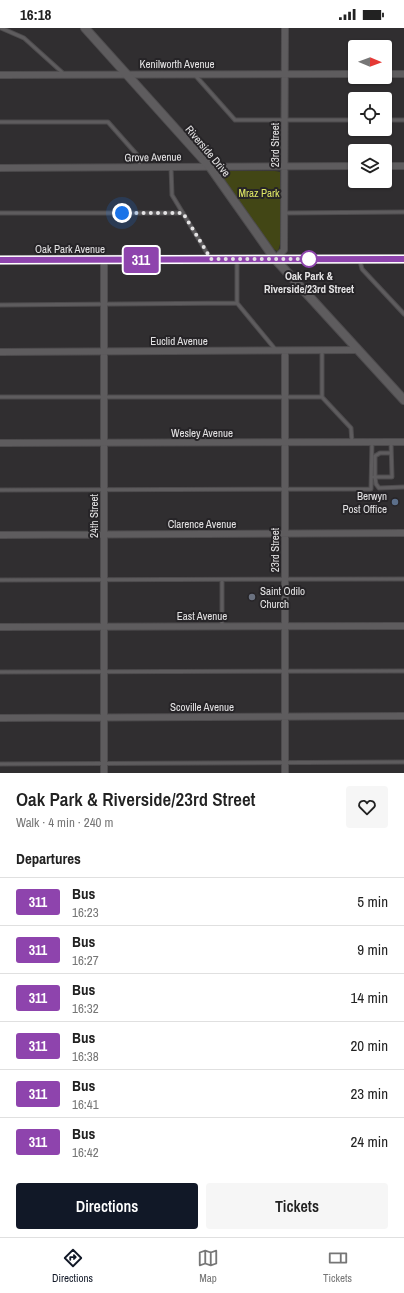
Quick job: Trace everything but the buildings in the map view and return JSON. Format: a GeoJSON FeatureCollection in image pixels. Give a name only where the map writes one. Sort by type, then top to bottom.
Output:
{"type":"FeatureCollection","features":[{"type":"Feature","properties":{"kind":"street","name":"Riverside Drive"},"geometry":{"type":"LineString","coordinates":[[85,28],[210,167],[275,259],[404,400]]}},
{"type":"Feature","properties":{"kind":"street","name":"23rd Street"},"geometry":{"type":"LineString","coordinates":[[275,259],[284,250],[284,28]]}},
{"type":"Feature","properties":{"kind":"street","name":"Kenilworth Avenue"},"geometry":{"type":"LineString","coordinates":[[0,75],[348,74]]}},
{"type":"Feature","properties":{"kind":"street"},"geometry":{"type":"LineString","coordinates":[[392,74],[404,74]]}},
{"type":"Feature","properties":{"kind":"street","name":"Grove Avenue"},"geometry":{"type":"LineString","coordinates":[[0,168],[348,166]]}},
{"type":"Feature","properties":{"kind":"street"},"geometry":{"type":"LineString","coordinates":[[392,166],[404,166]]}},
{"type":"Feature","properties":{"kind":"street","name":"Oak Park Avenue"},"geometry":{"type":"LineString","coordinates":[[0,260],[404,259]]}},
{"type":"Feature","properties":{"kind":"street","name":"24th Street"},"geometry":{"type":"LineString","coordinates":[[104,260],[104,773]]}},
{"type":"Feature","properties":{"kind":"street","name":"Euclid Avenue"},"geometry":{"type":"LineString","coordinates":[[0,352],[358,350]]}},
{"type":"Feature","properties":{"kind":"street","name":"23rd Street"},"geometry":{"type":"LineString","coordinates":[[284,351],[286,773]]}},
{"type":"Feature","properties":{"kind":"street","name":"Wesley Avenue"},"geometry":{"type":"LineString","coordinates":[[0,444],[404,442]]}},
{"type":"Feature","properties":{"kind":"street","name":"Clarence Avenue"},"geometry":{"type":"LineString","coordinates":[[0,535],[404,533]]}},
{"type":"Feature","properties":{"kind":"street","name":"East Avenue"},"geometry":{"type":"LineString","coordinates":[[0,627],[404,626]]}},
{"type":"Feature","properties":{"kind":"street","name":"Scoville Avenue"},"geometry":{"type":"LineString","coordinates":[[0,718],[404,716]]}},
{"type":"Feature","properties":{"kind":"lane"},"geometry":{"type":"LineString","coordinates":[[2,28],[24,38],[64,74]]}},
{"type":"Feature","properties":{"kind":"lane"},"geometry":{"type":"LineString","coordinates":[[194,74],[235,120],[348,120]]}},
{"type":"Feature","properties":{"kind":"lane"},"geometry":{"type":"LineString","coordinates":[[392,120],[404,120]]}},
{"type":"Feature","properties":{"kind":"lane"},"geometry":{"type":"LineString","coordinates":[[0,122],[108,122],[139,157],[140,167]]}},
{"type":"Feature","properties":{"kind":"lane"},"geometry":{"type":"LineString","coordinates":[[170,167],[172,196],[211,259]]}},
{"type":"Feature","properties":{"kind":"lane"},"geometry":{"type":"LineString","coordinates":[[284,213],[404,212]]}},
{"type":"Feature","properties":{"kind":"lane"},"geometry":{"type":"LineString","coordinates":[[0,213],[183,213]]}},
{"type":"Feature","properties":{"kind":"lane"},"geometry":{"type":"LineString","coordinates":[[237,259],[237,303],[276,351]]}},
{"type":"Feature","properties":{"kind":"lane"},"geometry":{"type":"LineString","coordinates":[[360,259],[362,269],[404,314]]}},
{"type":"Feature","properties":{"kind":"lane"},"geometry":{"type":"LineString","coordinates":[[0,305],[237,303]]}},
{"type":"Feature","properties":{"kind":"lane"},"geometry":{"type":"LineString","coordinates":[[322,351],[322,397],[351,428],[352,442]]}},
{"type":"Feature","properties":{"kind":"lane"},"geometry":{"type":"LineString","coordinates":[[0,398],[322,397]]}},
{"type":"Feature","properties":{"kind":"lane"},"geometry":{"type":"LineString","coordinates":[[0,490],[371,489],[373,477],[372,442]]}},
{"type":"Feature","properties":{"kind":"lane"},"geometry":{"type":"LineString","coordinates":[[373,477],[392,478],[391,442]]}},
{"type":"Feature","properties":{"kind":"lane"},"geometry":{"type":"LineString","coordinates":[[373,456],[380,453],[391,453]]}},
{"type":"Feature","properties":{"kind":"lane"},"geometry":{"type":"LineString","coordinates":[[373,477],[379,488],[404,487]]}},
{"type":"Feature","properties":{"kind":"lane"},"geometry":{"type":"LineString","coordinates":[[0,580],[404,579]]}},
{"type":"Feature","properties":{"kind":"lane"},"geometry":{"type":"LineString","coordinates":[[222,580],[222,626]]}},
{"type":"Feature","properties":{"kind":"lane"},"geometry":{"type":"LineString","coordinates":[[0,672],[404,671]]}},
{"type":"Feature","properties":{"kind":"lane"},"geometry":{"type":"LineString","coordinates":[[0,764],[404,762]]}},
{"type":"Feature","properties":{"kind":"green space","name":"Mraz Park"},"geometry":{"type":"Polygon","coordinates":[[[229,171],[280,172],[281,241],[278,251],[266,241],[224,179],[224,174],[229,171]]]}},
{"type":"Feature","properties":{"kind":"bus line","name":"311"},"geometry":{"type":"LineString","coordinates":[[0,260],[404,259]]}},
{"type":"Feature","properties":{"kind":"place","name":"Oak Park & Riverside/23rd Street"},"geometry":{"type":"Point","coordinates":[309,259]}},
{"type":"Feature","properties":{"kind":"place","name":"Berwyn Post Office"},"geometry":{"type":"Point","coordinates":[395,502]}},
{"type":"Feature","properties":{"kind":"place","name":"Saint Odilo Church"},"geometry":{"type":"Point","coordinates":[252,597]}},
{"type":"Feature","properties":{"kind":"route"},"geometry":{"type":"LineString","coordinates":[[122,213],[183,213],[211,259],[313,259],[309,259]]}}]}
